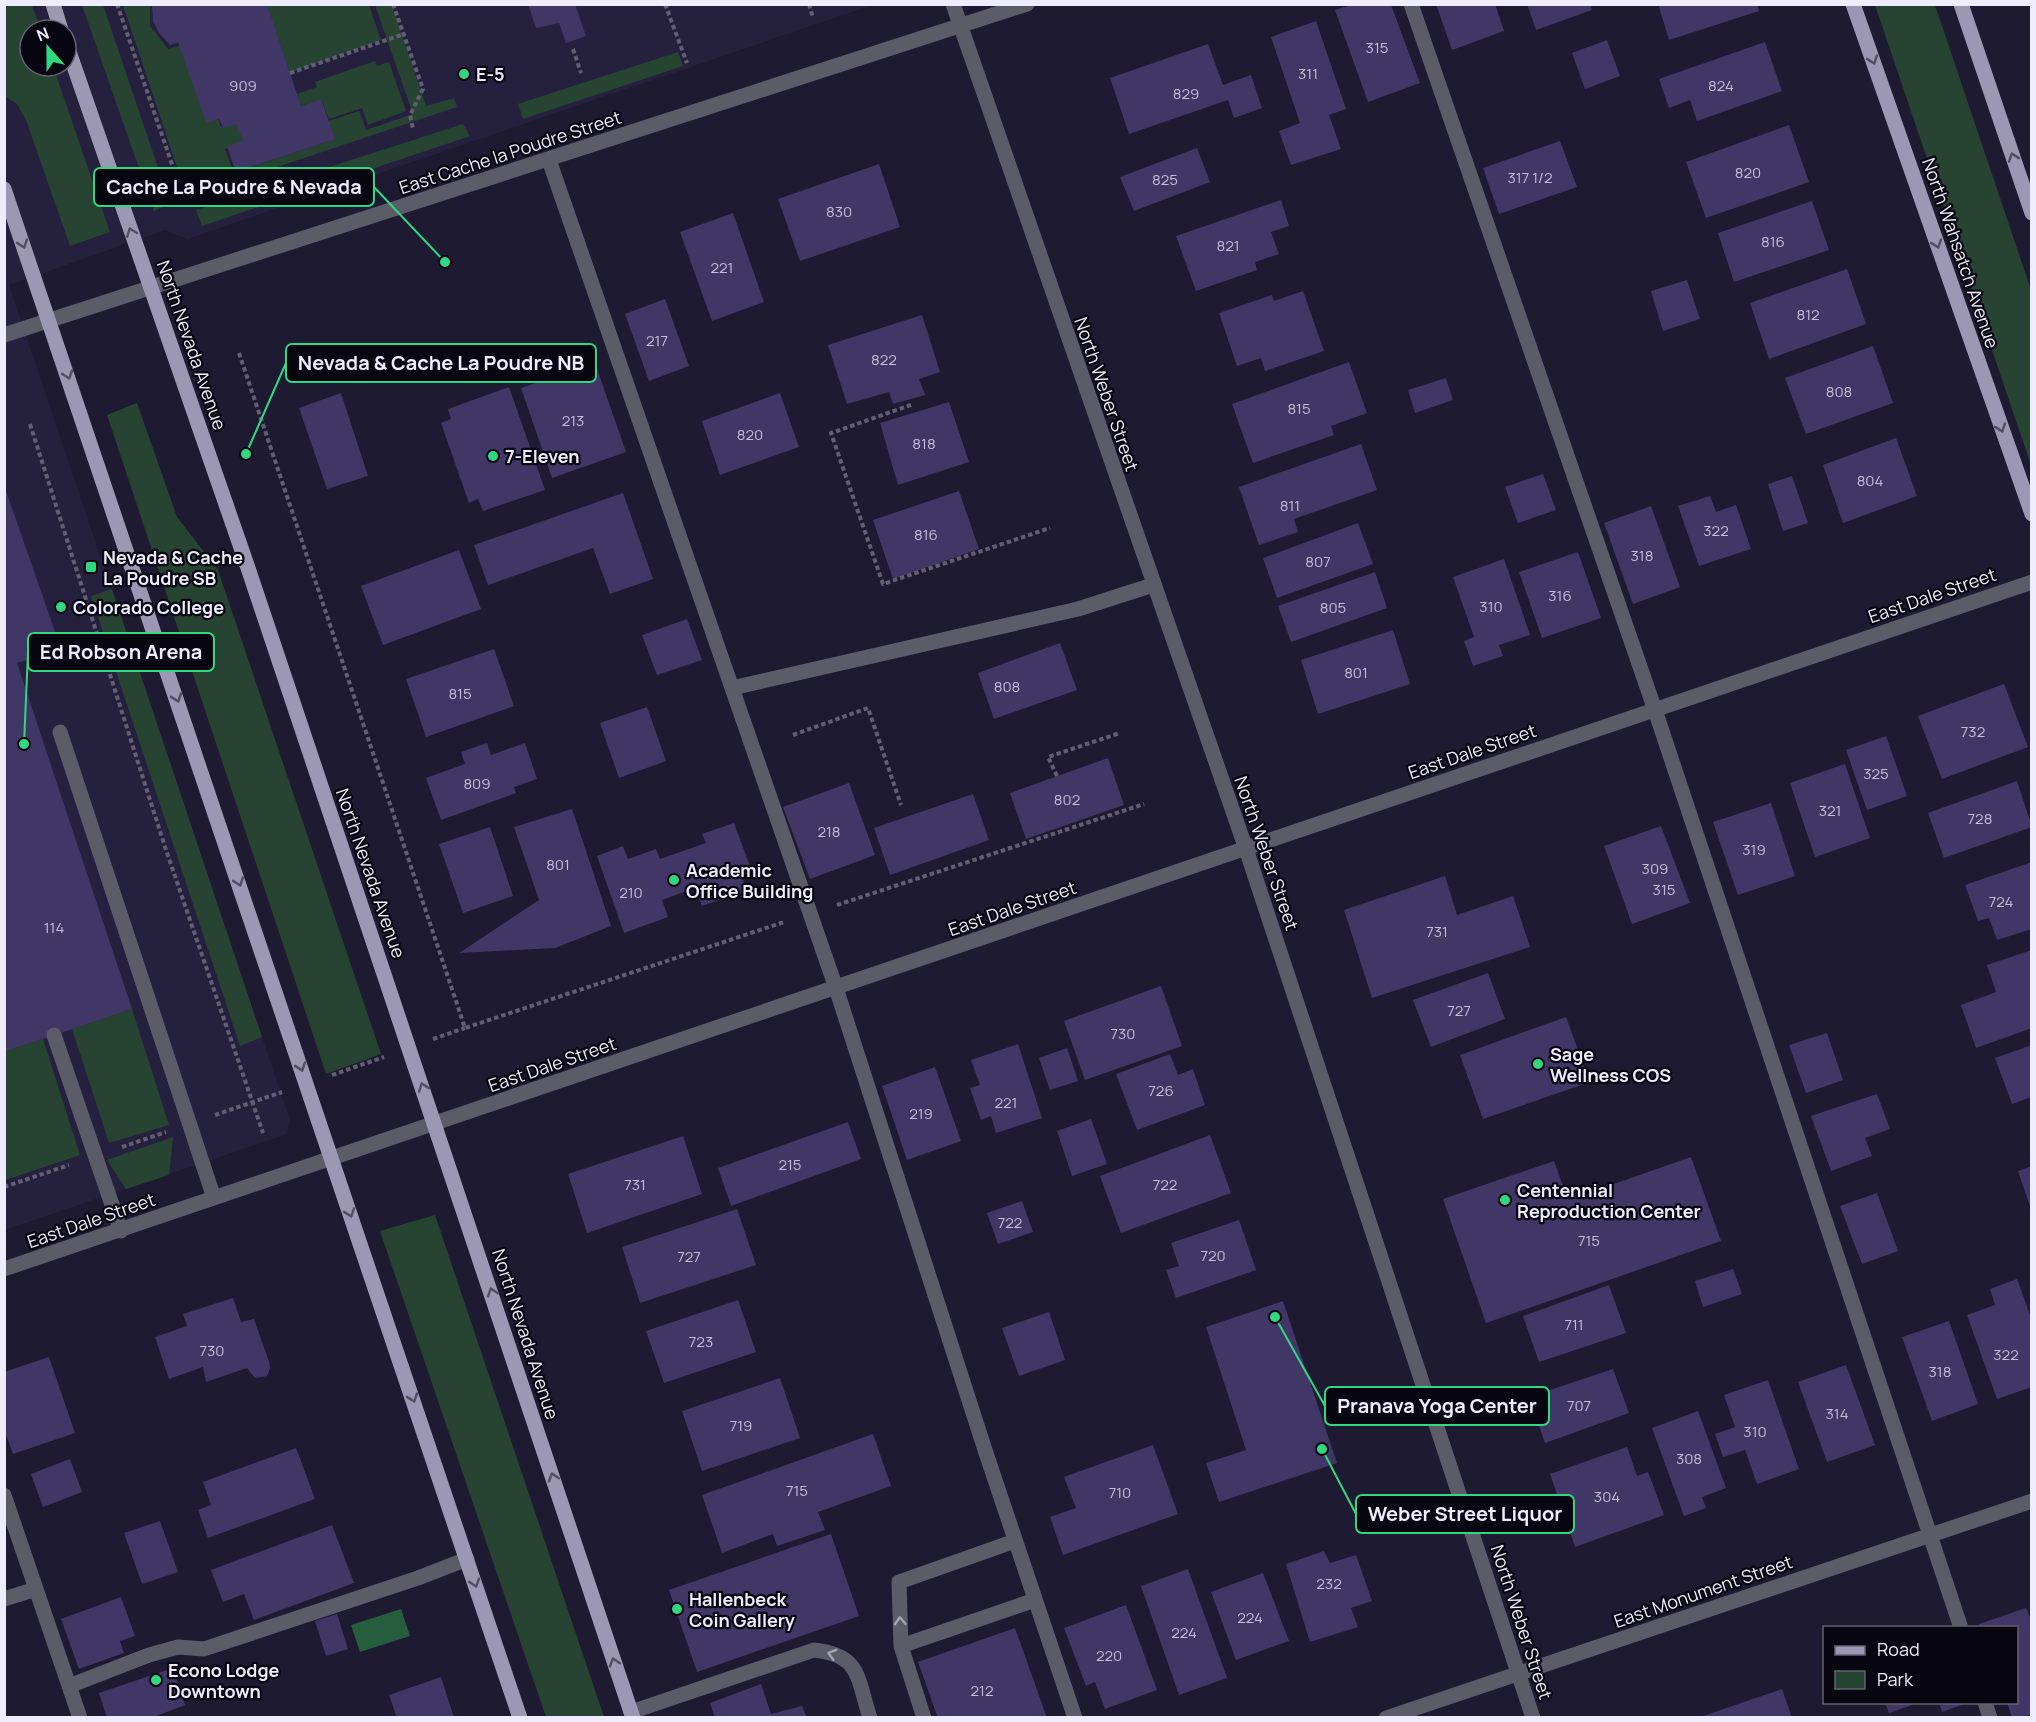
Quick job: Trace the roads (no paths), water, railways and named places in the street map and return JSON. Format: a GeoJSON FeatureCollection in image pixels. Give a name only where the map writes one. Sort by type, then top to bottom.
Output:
{"type":"FeatureCollection","features":[{"type":"Feature","properties":{"kind":"main road","name":"North Wahsatch Avenue"},"geometry":{"type":"LineString","coordinates":[[1853,4],[2031,514]]}},
{"type":"Feature","properties":{"kind":"main road"},"geometry":{"type":"LineString","coordinates":[[1961,4],[2031,213]]}},
{"type":"Feature","properties":{"kind":"main road","name":"North Nevada Avenue"},"geometry":{"type":"LineString","coordinates":[[78,78],[152,286],[436,1123],[632,1715]]}},
{"type":"Feature","properties":{"kind":"main road"},"geometry":{"type":"LineString","coordinates":[[4,189],[520,1718]]}},
{"type":"Feature","properties":{"kind":"street","name":"North Weber Street"},"geometry":{"type":"LineString","coordinates":[[953,4],[1246,849],[1533,1718]]}},
{"type":"Feature","properties":{"kind":"street","name":"East Cache la Poudre Street"},"geometry":{"type":"LineString","coordinates":[[4,335],[1027,4]]}},
{"type":"Feature","properties":{"kind":"street"},"geometry":{"type":"LineString","coordinates":[[1411,4],[1655,710],[1960,1626]]}},
{"type":"Feature","properties":{"kind":"street"},"geometry":{"type":"LineString","coordinates":[[549,160],[836,988],[1015,1541],[1075,1718]]}},
{"type":"Feature","properties":{"kind":"street","name":"East Dale Street"},"geometry":{"type":"LineString","coordinates":[[4,1269],[2031,582]]}},
{"type":"Feature","properties":{"kind":"street"},"geometry":{"type":"LineString","coordinates":[[732,688],[1078,609],[1153,585]]}},
{"type":"Feature","properties":{"kind":"street"},"geometry":{"type":"LineString","coordinates":[[60,732],[214,1198]]}},
{"type":"Feature","properties":{"kind":"street"},"geometry":{"type":"LineString","coordinates":[[54,1035],[121,1230]]}},
{"type":"Feature","properties":{"kind":"street"},"geometry":{"type":"LineString","coordinates":[[4,1495],[80,1718]]}},
{"type":"Feature","properties":{"kind":"street","name":"East Monument Street"},"geometry":{"type":"LineString","coordinates":[[1386,1718],[2031,1501]]}},
{"type":"Feature","properties":{"kind":"street"},"geometry":{"type":"LineString","coordinates":[[924,1718],[901,1646],[899,1582],[1015,1541]]}},
{"type":"Feature","properties":{"kind":"street"},"geometry":{"type":"LineString","coordinates":[[69,1686],[159,1652],[178,1647],[204,1649],[418,1578],[467,1559]]}},
{"type":"Feature","properties":{"kind":"street"},"geometry":{"type":"LineString","coordinates":[[4,1599],[36,1589]]}},
{"type":"Feature","properties":{"kind":"street"},"geometry":{"type":"LineString","coordinates":[[901,1646],[1035,1600]]}},
{"type":"Feature","properties":{"kind":"street"},"geometry":{"type":"LineString","coordinates":[[632,1715],[814,1650],[835,1652],[851,1662],[870,1718]]}},
{"type":"Feature","properties":{"kind":"place","name":"E-5"},"geometry":{"type":"Point","coordinates":[464,74]}},
{"type":"Feature","properties":{"kind":"place","name":"Cache La Poudre & Nevada"},"geometry":{"type":"Point","coordinates":[445,262]}},
{"type":"Feature","properties":{"kind":"place","name":"Nevada & Cache La Poudre NB"},"geometry":{"type":"Point","coordinates":[246,454]}},
{"type":"Feature","properties":{"kind":"place","name":"7-Eleven"},"geometry":{"type":"Point","coordinates":[493,456]}},
{"type":"Feature","properties":{"kind":"place","name":"Nevada & Cache La Poudre SB"},"geometry":{"type":"Point","coordinates":[91,567]}},
{"type":"Feature","properties":{"kind":"place","name":"Colorado College"},"geometry":{"type":"Point","coordinates":[61,607]}},
{"type":"Feature","properties":{"kind":"place","name":"Ed Robson Arena"},"geometry":{"type":"Point","coordinates":[24,744]}},
{"type":"Feature","properties":{"kind":"place","name":"Academic Office Building"},"geometry":{"type":"Point","coordinates":[674,880]}},
{"type":"Feature","properties":{"kind":"place","name":"Sage Wellness COS"},"geometry":{"type":"Point","coordinates":[1538,1064]}},
{"type":"Feature","properties":{"kind":"place","name":"Centennial Reproduction Center"},"geometry":{"type":"Point","coordinates":[1505,1200]}},
{"type":"Feature","properties":{"kind":"place","name":"Pranava Yoga Center"},"geometry":{"type":"Point","coordinates":[1275,1317]}},
{"type":"Feature","properties":{"kind":"place","name":"Weber Street Liquor"},"geometry":{"type":"Point","coordinates":[1322,1449]}},
{"type":"Feature","properties":{"kind":"place","name":"Hallenbeck Coin Gallery"},"geometry":{"type":"Point","coordinates":[677,1609]}},
{"type":"Feature","properties":{"kind":"place","name":"Econo Lodge Downtown"},"geometry":{"type":"Point","coordinates":[156,1680]}}]}
